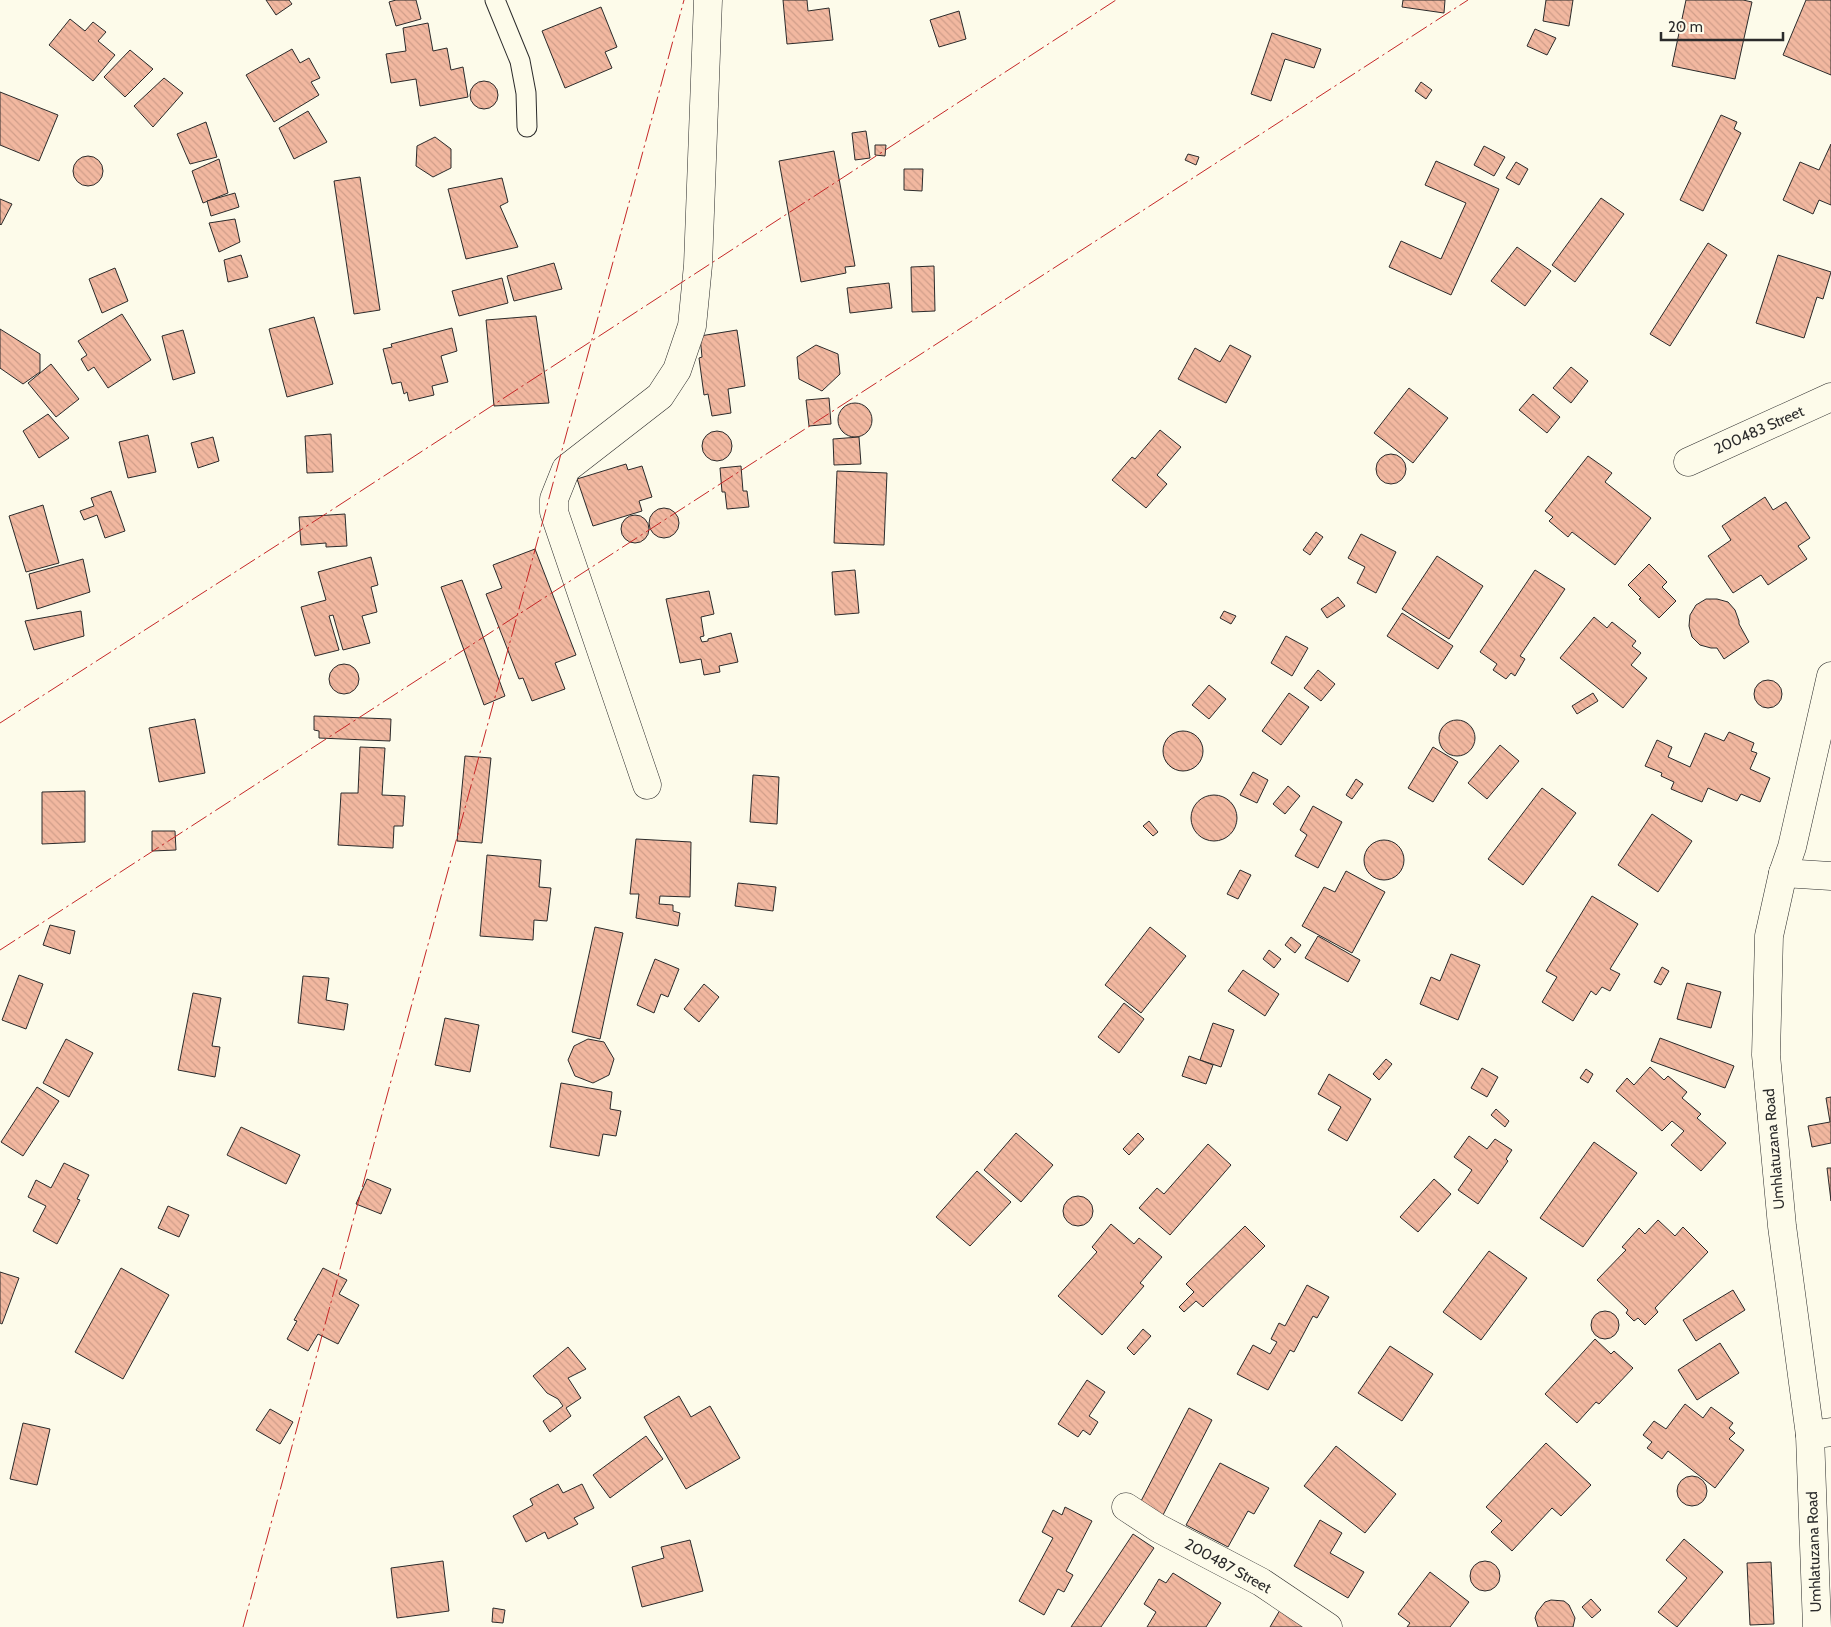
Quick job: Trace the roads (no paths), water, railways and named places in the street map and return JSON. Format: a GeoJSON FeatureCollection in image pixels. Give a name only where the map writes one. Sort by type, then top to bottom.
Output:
{"type":"FeatureCollection","features":[{"type":"Feature","properties":{"kind":"street"},"geometry":{"type":"LineString","coordinates":[[647,785],[554,512],[554,499],[566,469],[660,396],[677,370],[692,326],[698,265],[708,0]]}},
{"type":"Feature","properties":{"kind":"street","name":"200483 Street"},"geometry":{"type":"LineString","coordinates":[[1688,462],[1831,397]]}},
{"type":"Feature","properties":{"kind":"street","name":"Umhlatuzana Road"},"geometry":{"type":"LineString","coordinates":[[1817,1627],[1820,1434],[1782,1226],[1766,1055],[1769,936],[1783,873],[1792,847],[1831,676]]}},
{"type":"Feature","properties":{"kind":"street"},"geometry":{"type":"LineString","coordinates":[[1783,873],[1831,876]]}},
{"type":"Feature","properties":{"kind":"street","name":"200487 Street"},"geometry":{"type":"LineString","coordinates":[[1126,1507],[1158,1528],[1261,1582],[1328,1627]]}},
{"type":"Feature","properties":{"kind":"lane"},"geometry":{"type":"LineString","coordinates":[[496,0],[520,61],[526,94],[527,127]]}}]}
